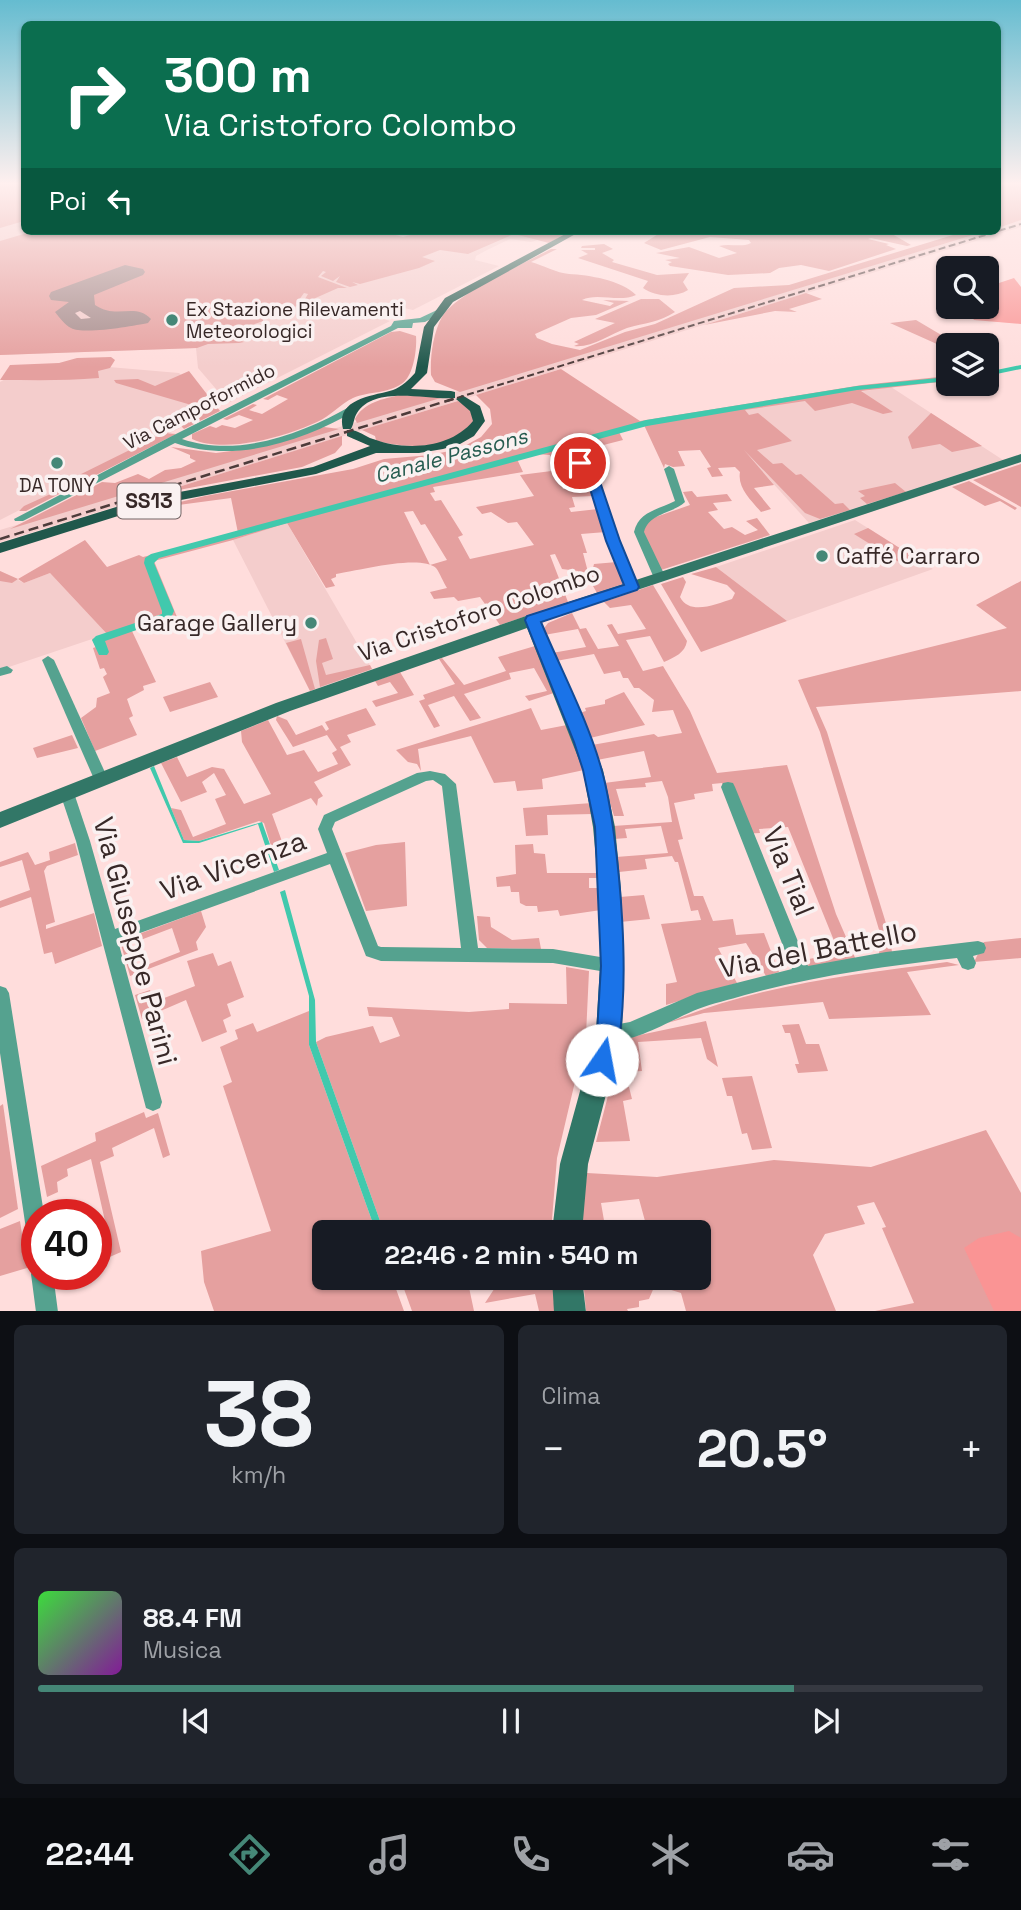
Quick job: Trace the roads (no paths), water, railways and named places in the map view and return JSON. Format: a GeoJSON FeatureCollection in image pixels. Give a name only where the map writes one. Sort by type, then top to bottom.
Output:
{"type":"FeatureCollection","features":[{"type":"Feature","properties":{"kind":"main road"},"geometry":{"type":"LineString","coordinates":[[354,408],[368,400],[398,392],[415,381],[421,373],[425,337],[438,312],[458,293],[550,245]]}},
{"type":"Feature","properties":{"kind":"main road","name":"SS13"},"geometry":{"type":"LineString","coordinates":[[0,548],[147,502],[334,465],[376,449],[437,446],[470,433],[476,427],[479,415],[470,403],[428,383],[421,373]]}},
{"type":"Feature","properties":{"kind":"main road"},"geometry":{"type":"LineString","coordinates":[[398,392],[451,395]]}},
{"type":"Feature","properties":{"kind":"main road","name":"SS13"},"geometry":{"type":"LineString","coordinates":[[302,472],[336,458],[347,446],[350,431],[348,415],[354,408]]}},
{"type":"Feature","properties":{"kind":"main road","name":"SS13"},"geometry":{"type":"LineString","coordinates":[[350,431],[365,442],[393,449]]}},
{"type":"Feature","properties":{"kind":"main road","name":"Via Cristoforo Colombo"},"geometry":{"type":"LineString","coordinates":[[0,820],[253,717],[532,620],[1021,458]]}},
{"type":"Feature","properties":{"kind":"main road"},"geometry":{"type":"LineString","coordinates":[[532,620],[583,742],[598,791],[607,850],[612,966],[609,1033],[574,1164],[568,1220]]}},
{"type":"Feature","properties":{"kind":"main road"},"geometry":{"type":"LineString","coordinates":[[568,1290],[570,1311]]}},
{"type":"Feature","properties":{"kind":"street"},"geometry":{"type":"LineString","coordinates":[[403,326],[438,312]]}},
{"type":"Feature","properties":{"kind":"street"},"geometry":{"type":"LineString","coordinates":[[403,326],[425,337]]}},
{"type":"Feature","properties":{"kind":"street","name":"Via Campoformido"},"geometry":{"type":"LineString","coordinates":[[19,519],[173,439],[403,326]]}},
{"type":"Feature","properties":{"kind":"street","name":"Via Campoformido"},"geometry":{"type":"LineString","coordinates":[[173,439],[200,448],[232,449],[318,427],[354,408]]}},
{"type":"Feature","properties":{"kind":"street"},"geometry":{"type":"LineString","coordinates":[[580,463],[589,467],[613,541],[632,587]]}},
{"type":"Feature","properties":{"kind":"street"},"geometry":{"type":"LineString","coordinates":[[660,578],[639,532],[646,517],[680,502],[669,469]]}},
{"type":"Feature","properties":{"kind":"street"},"geometry":{"type":"LineString","coordinates":[[48,660],[101,779]]}},
{"type":"Feature","properties":{"kind":"street","name":"Via Vicenza"},"geometry":{"type":"LineString","coordinates":[[470,954],[456,827],[449,784],[444,779],[438,775],[422,777],[329,819],[326,829],[372,951],[381,954],[553,956],[612,966]]}},
{"type":"Feature","properties":{"kind":"street","name":"Via Tial"},"geometry":{"type":"LineString","coordinates":[[728,787],[802,974]]}},
{"type":"Feature","properties":{"kind":"street","name":"Via Giuseppe Parini"},"geometry":{"type":"LineString","coordinates":[[67,793],[83,841],[153,1102]]}},
{"type":"Feature","properties":{"kind":"street","name":"Via Vicenza"},"geometry":{"type":"LineString","coordinates":[[108,938],[329,858],[336,858]]}},
{"type":"Feature","properties":{"kind":"street","name":"Via del Battello"},"geometry":{"type":"LineString","coordinates":[[609,1033],[631,1030],[697,1002],[802,974],[886,959],[969,954]]}},
{"type":"Feature","properties":{"kind":"street"},"geometry":{"type":"LineString","coordinates":[[0,993],[31,1199]]}},
{"type":"Feature","properties":{"kind":"street"},"geometry":{"type":"LineString","coordinates":[[44,1290],[47,1311]]}},
{"type":"Feature","properties":{"kind":"waterway","name":"Canale Passons"},"geometry":{"type":"LineString","coordinates":[[999,372],[1021,367]]}},
{"type":"Feature","properties":{"kind":"waterway","name":"Canale Passons"},"geometry":{"type":"LineString","coordinates":[[103,652],[98,640],[167,616],[168,611],[149,563],[155,556],[646,423],[857,388],[936,380]]}},
{"type":"Feature","properties":{"kind":"railway"},"geometry":{"type":"LineString","coordinates":[[447,401],[952,245]]}},
{"type":"Feature","properties":{"kind":"railway"},"geometry":{"type":"LineString","coordinates":[[0,539],[453,399]]}},
{"type":"Feature","properties":{"kind":"place","name":"Ex Stazione Rilevamenti Meteorologici"},"geometry":{"type":"Point","coordinates":[172,320]}},
{"type":"Feature","properties":{"kind":"place","name":"DA TONY"},"geometry":{"type":"Point","coordinates":[57,463]}},
{"type":"Feature","properties":{"kind":"place","name":"Caffé Carraro"},"geometry":{"type":"Point","coordinates":[822,556]}},
{"type":"Feature","properties":{"kind":"place","name":"Garage Gallery"},"geometry":{"type":"Point","coordinates":[311,623]}}]}
